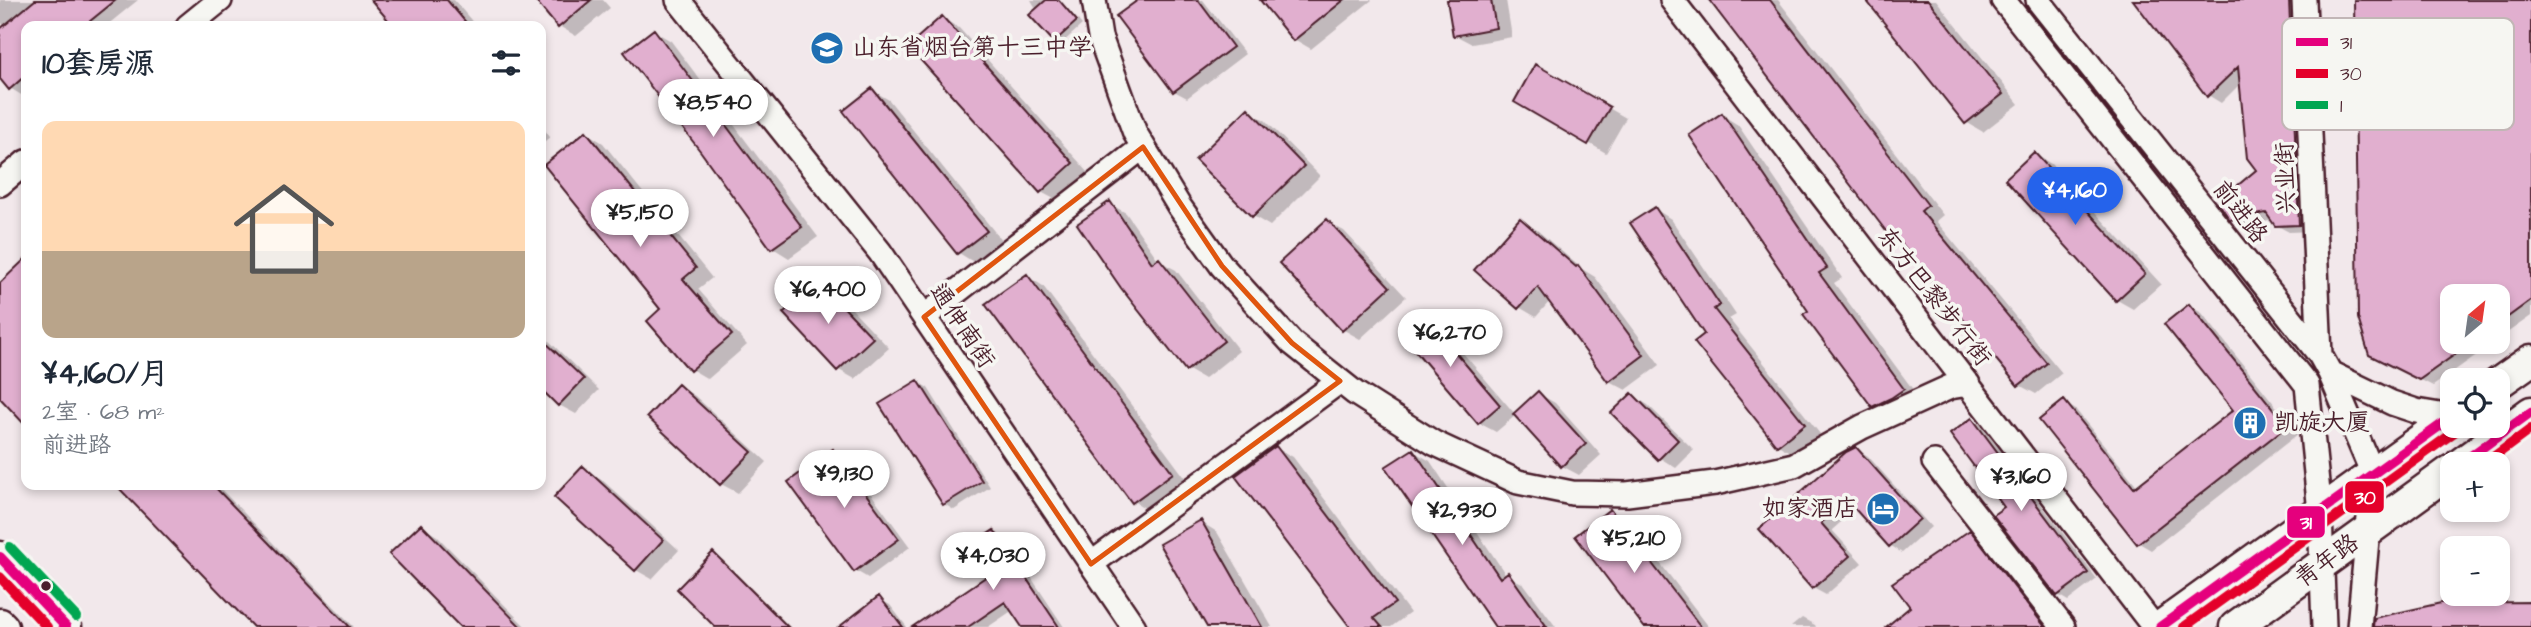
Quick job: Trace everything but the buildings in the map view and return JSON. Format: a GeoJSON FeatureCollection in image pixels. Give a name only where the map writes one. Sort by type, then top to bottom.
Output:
{"type":"FeatureCollection","features":[{"type":"Feature","properties":{"kind":"main road"},"geometry":{"type":"LineString","coordinates":[[2510,375],[2531,360]]}},
{"type":"Feature","properties":{"kind":"main road"},"geometry":{"type":"LineString","coordinates":[[2476,452],[2531,412]]}},
{"type":"Feature","properties":{"kind":"main road","name":"青年路"},"geometry":{"type":"LineString","coordinates":[[2160,627],[2440,426]]}},
{"type":"Feature","properties":{"kind":"main road","name":"青年路"},"geometry":{"type":"LineString","coordinates":[[2235,627],[2440,479]]}},
{"type":"Feature","properties":{"kind":"main road"},"geometry":{"type":"LineString","coordinates":[[0,558],[66,627]]}},
{"type":"Feature","properties":{"kind":"street"},"geometry":{"type":"LineString","coordinates":[[194,21],[220,0]]}},
{"type":"Feature","properties":{"kind":"street","name":"通伸南街"},"geometry":{"type":"LineString","coordinates":[[678,0],[880,252],[1134,627]]}},
{"type":"Feature","properties":{"kind":"street"},"geometry":{"type":"LineString","coordinates":[[1094,0],[1100,37],[1135,133],[1179,206],[1222,266],[1292,343],[1340,381],[1434,443],[1518,482],[1572,493],[1627,494],[1715,483],[1794,465],[1862,427],[1950,387],[1968,384]]}},
{"type":"Feature","properties":{"kind":"street","name":"东方巴黎步行街"},"geometry":{"type":"LineString","coordinates":[[1672,0],[2154,627]]}},
{"type":"Feature","properties":{"kind":"street"},"geometry":{"type":"LineString","coordinates":[[2003,0],[2307,385],[2320,512],[2324,627]]}},
{"type":"Feature","properties":{"kind":"street","name":"前进路"},"geometry":{"type":"LineString","coordinates":[[2038,0],[2325,364],[2373,474]]}},
{"type":"Feature","properties":{"kind":"street","name":"兴业街"},"geometry":{"type":"LineString","coordinates":[[2304,0],[2305,18]]}},
{"type":"Feature","properties":{"kind":"street","name":"兴业街"},"geometry":{"type":"LineString","coordinates":[[2312,130],[2325,364]]}},
{"type":"Feature","properties":{"kind":"street"},"geometry":{"type":"LineString","coordinates":[[924,317],[1143,147]]}},
{"type":"Feature","properties":{"kind":"street"},"geometry":{"type":"LineString","coordinates":[[0,184],[21,166]]}},
{"type":"Feature","properties":{"kind":"street"},"geometry":{"type":"LineString","coordinates":[[2325,364],[2392,403],[2440,415]]}},
{"type":"Feature","properties":{"kind":"street"},"geometry":{"type":"LineString","coordinates":[[1091,564],[1340,381]]}},
{"type":"Feature","properties":{"kind":"street"},"geometry":{"type":"LineString","coordinates":[[1934,462],[2063,627]]}},
{"type":"Feature","properties":{"kind":"street"},"geometry":{"type":"LineString","coordinates":[[2359,627],[2373,474]]}},
{"type":"Feature","properties":{"kind":"highlighted area"},"geometry":{"type":"Polygon","coordinates":[[[1143,147],[1222,266],[1292,343],[1340,381],[1091,564],[924,317],[1143,147]]]}},
{"type":"Feature","properties":{"kind":"transit line","name":"31"},"geometry":{"type":"LineString","coordinates":[[2476,452],[2531,412]]}},
{"type":"Feature","properties":{"kind":"transit line","name":"31"},"geometry":{"type":"LineString","coordinates":[[2160,627],[2440,426]]}},
{"type":"Feature","properties":{"kind":"transit line","name":"30"},"geometry":{"type":"LineString","coordinates":[[2500,452],[2531,429]]}},
{"type":"Feature","properties":{"kind":"transit line","name":"30"},"geometry":{"type":"LineString","coordinates":[[2184,627],[2446,438]]}},
{"type":"Feature","properties":{"kind":"transit line","name":"1"},"geometry":{"type":"LineString","coordinates":[[10,547],[76,617]]}},
{"type":"Feature","properties":{"kind":"transit line","name":"31"},"geometry":{"type":"LineString","coordinates":[[0,557],[66,627]]}},
{"type":"Feature","properties":{"kind":"transit line","name":"30"},"geometry":{"type":"LineString","coordinates":[[0,577],[47,627]]}},
{"type":"Feature","properties":{"kind":"place","name":"山东省烟台第十三中学"},"geometry":{"type":"Point","coordinates":[827,48]}},
{"type":"Feature","properties":{"kind":"place","name":"凯旋大厦"},"geometry":{"type":"Point","coordinates":[2250,423]}},
{"type":"Feature","properties":{"kind":"place","name":"如家酒店"},"geometry":{"type":"Point","coordinates":[1883,509]}}]}
